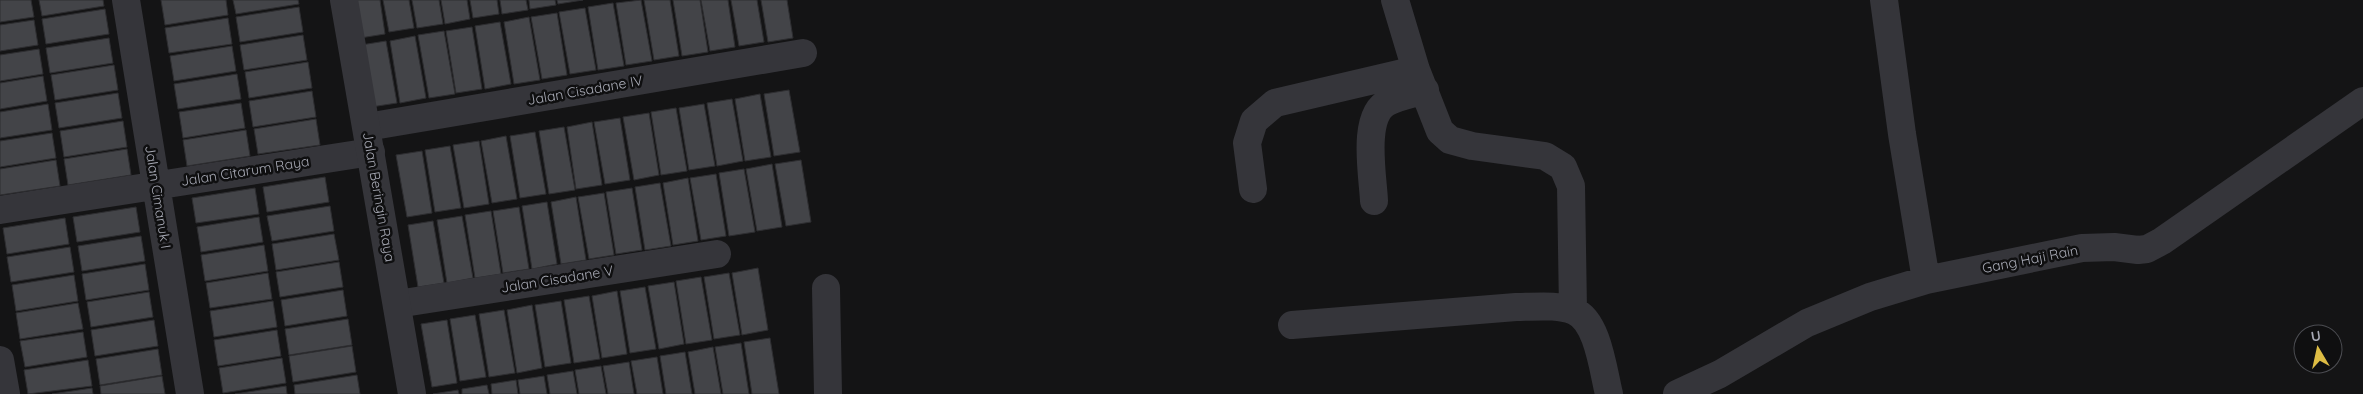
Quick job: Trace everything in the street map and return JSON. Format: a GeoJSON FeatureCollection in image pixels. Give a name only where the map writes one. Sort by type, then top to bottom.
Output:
{"type":"FeatureCollection","features":[{"type":"Feature","properties":{"kind":"street","name":"Jalan Cimanuk I"},"geometry":{"type":"LineString","coordinates":[[126,0],[190,394]]}},
{"type":"Feature","properties":{"kind":"street","name":"Jalan Beringin Raya"},"geometry":{"type":"LineString","coordinates":[[344,0],[412,394]]}},
{"type":"Feature","properties":{"kind":"street"},"geometry":{"type":"LineString","coordinates":[[1395,0],[1440,131],[1450,140],[1472,146],[1545,156],[1563,167],[1571,186],[1573,310]]}},
{"type":"Feature","properties":{"kind":"street"},"geometry":{"type":"LineString","coordinates":[[1884,0],[1912,206],[1926,280]]}},
{"type":"Feature","properties":{"kind":"street","name":"Jalan Cisadane IV"},"geometry":{"type":"LineString","coordinates":[[369,140],[803,53]]}},
{"type":"Feature","properties":{"kind":"street"},"geometry":{"type":"LineString","coordinates":[[1253,190],[1246,143],[1254,121],[1275,103],[1421,80]]}},
{"type":"Feature","properties":{"kind":"street"},"geometry":{"type":"LineString","coordinates":[[1374,201],[1371,130],[1374,114],[1386,102],[1421,80]]}},
{"type":"Feature","properties":{"kind":"street","name":"Gang Haji Rain"},"geometry":{"type":"LineString","coordinates":[[1677,394],[1720,374],[1807,324],[1870,297],[1926,280],[2082,248],[2147,249],[2162,241],[2363,101]]}},
{"type":"Feature","properties":{"kind":"street","name":"Jalan Citarum Raya"},"geometry":{"type":"LineString","coordinates":[[0,210],[156,185],[369,140]]}},
{"type":"Feature","properties":{"kind":"street","name":"Jalan Cisadane V"},"geometry":{"type":"LineString","coordinates":[[396,304],[717,254]]}},
{"type":"Feature","properties":{"kind":"street"},"geometry":{"type":"LineString","coordinates":[[826,288],[828,394]]}},
{"type":"Feature","properties":{"kind":"street"},"geometry":{"type":"LineString","coordinates":[[1292,325],[1516,307],[1551,307],[1573,310],[1584,317],[1592,328],[1609,394]]}},
{"type":"Feature","properties":{"kind":"street"},"geometry":{"type":"LineString","coordinates":[[0,360],[6,394]]}},
{"type":"Feature","properties":{"kind":"building"},"geometry":{"type":"Polygon","coordinates":[[[0,0],[31,0],[34,17],[0,22],[0,0]]]}},
{"type":"Feature","properties":{"kind":"building"},"geometry":{"type":"Polygon","coordinates":[[[39,0],[103,0],[104,6],[42,16],[39,0]]]}},
{"type":"Feature","properties":{"kind":"building"},"geometry":{"type":"Polygon","coordinates":[[[161,0],[226,0],[228,15],[165,25],[161,0]]]}},
{"type":"Feature","properties":{"kind":"building"},"geometry":{"type":"Polygon","coordinates":[[[233,0],[298,0],[299,4],[236,14],[233,0]]]}},
{"type":"Feature","properties":{"kind":"building"},"geometry":{"type":"Polygon","coordinates":[[[353,0],[380,0],[385,34],[360,38],[353,0]]]}},
{"type":"Feature","properties":{"kind":"building"},"geometry":{"type":"Polygon","coordinates":[[[383,0],[409,0],[414,28],[389,32],[383,0]]]}},
{"type":"Feature","properties":{"kind":"building"},"geometry":{"type":"Polygon","coordinates":[[[412,0],[439,0],[443,24],[417,28],[412,0]]]}},
{"type":"Feature","properties":{"kind":"building"},"geometry":{"type":"Polygon","coordinates":[[[441,0],[467,0],[470,19],[445,24],[441,0]]]}},
{"type":"Feature","properties":{"kind":"building"},"geometry":{"type":"Polygon","coordinates":[[[470,0],[497,0],[499,14],[473,18],[470,0]]]}},
{"type":"Feature","properties":{"kind":"building"},"geometry":{"type":"Polygon","coordinates":[[[500,0],[526,0],[528,10],[502,14],[500,0]]]}},
{"type":"Feature","properties":{"kind":"building"},"geometry":{"type":"Polygon","coordinates":[[[529,0],[555,0],[556,5],[530,9],[529,0]]]}},
{"type":"Feature","properties":{"kind":"building"},"geometry":{"type":"Polygon","coordinates":[[[557,0],[583,0],[558,4],[557,0]]]}},
{"type":"Feature","properties":{"kind":"building"},"geometry":{"type":"Polygon","coordinates":[[[641,0],[652,61],[626,65],[616,3],[641,0]]]}},
{"type":"Feature","properties":{"kind":"building"},"geometry":{"type":"Polygon","coordinates":[[[644,0],[670,0],[679,56],[654,60],[644,0]]]}},
{"type":"Feature","properties":{"kind":"building"},"geometry":{"type":"Polygon","coordinates":[[[673,0],[700,0],[708,52],[682,56],[673,0]]]}},
{"type":"Feature","properties":{"kind":"building"},"geometry":{"type":"Polygon","coordinates":[[[701,0],[728,0],[735,47],[710,51],[701,0]]]}},
{"type":"Feature","properties":{"kind":"building"},"geometry":{"type":"Polygon","coordinates":[[[731,0],[757,0],[764,42],[739,46],[731,0]]]}},
{"type":"Feature","properties":{"kind":"building"},"geometry":{"type":"Polygon","coordinates":[[[761,0],[787,0],[793,38],[768,42],[761,0]]]}},
{"type":"Feature","properties":{"kind":"building"},"geometry":{"type":"Polygon","coordinates":[[[613,3],[624,66],[598,70],[588,7],[613,3]]]}},
{"type":"Feature","properties":{"kind":"building"},"geometry":{"type":"Polygon","coordinates":[[[299,7],[303,32],[240,42],[236,17],[299,7]]]}},
{"type":"Feature","properties":{"kind":"building"},"geometry":{"type":"Polygon","coordinates":[[[585,8],[596,70],[570,74],[559,12],[585,8]]]}},
{"type":"Feature","properties":{"kind":"building"},"geometry":{"type":"Polygon","coordinates":[[[105,9],[109,34],[46,44],[42,19],[105,9]]]}},
{"type":"Feature","properties":{"kind":"building"},"geometry":{"type":"Polygon","coordinates":[[[557,13],[567,75],[542,79],[531,17],[557,13]]]}},
{"type":"Feature","properties":{"kind":"building"},"geometry":{"type":"Polygon","coordinates":[[[529,17],[540,80],[514,84],[504,22],[529,17]]]}},
{"type":"Feature","properties":{"kind":"building"},"geometry":{"type":"Polygon","coordinates":[[[228,18],[232,44],[169,53],[165,28],[228,18]]]}},
{"type":"Feature","properties":{"kind":"building"},"geometry":{"type":"Polygon","coordinates":[[[34,20],[38,45],[0,51],[0,25],[34,20]]]}},
{"type":"Feature","properties":{"kind":"building"},"geometry":{"type":"Polygon","coordinates":[[[500,22],[511,84],[485,89],[475,26],[500,22]]]}},
{"type":"Feature","properties":{"kind":"building"},"geometry":{"type":"Polygon","coordinates":[[[472,27],[482,89],[456,93],[446,31],[472,27]]]}},
{"type":"Feature","properties":{"kind":"building"},"geometry":{"type":"Polygon","coordinates":[[[444,31],[455,94],[429,98],[418,35],[444,31]]]}},
{"type":"Feature","properties":{"kind":"building"},"geometry":{"type":"Polygon","coordinates":[[[303,35],[307,60],[244,70],[240,45],[303,35]]]}},
{"type":"Feature","properties":{"kind":"building"},"geometry":{"type":"Polygon","coordinates":[[[415,36],[426,98],[400,103],[390,41],[415,36]]]}},
{"type":"Feature","properties":{"kind":"building"},"geometry":{"type":"Polygon","coordinates":[[[109,38],[113,63],[50,73],[46,48],[109,38]]]}},
{"type":"Feature","properties":{"kind":"building"},"geometry":{"type":"Polygon","coordinates":[[[386,41],[397,103],[371,107],[361,45],[386,41]]]}},
{"type":"Feature","properties":{"kind":"building"},"geometry":{"type":"Polygon","coordinates":[[[232,46],[236,71],[174,81],[170,56],[232,46]]]}},
{"type":"Feature","properties":{"kind":"building"},"geometry":{"type":"Polygon","coordinates":[[[39,49],[43,74],[0,81],[0,55],[39,49]]]}},
{"type":"Feature","properties":{"kind":"building"},"geometry":{"type":"Polygon","coordinates":[[[308,62],[312,88],[249,98],[245,72],[308,62]]]}},
{"type":"Feature","properties":{"kind":"building"},"geometry":{"type":"Polygon","coordinates":[[[114,65],[118,90],[55,100],[51,75],[114,65]]]}},
{"type":"Feature","properties":{"kind":"building"},"geometry":{"type":"Polygon","coordinates":[[[237,74],[241,99],[178,109],[174,84],[237,74]]]}},
{"type":"Feature","properties":{"kind":"building"},"geometry":{"type":"Polygon","coordinates":[[[43,76],[47,101],[0,109],[0,83],[43,76]]]}},
{"type":"Feature","properties":{"kind":"building"},"geometry":{"type":"Polygon","coordinates":[[[789,90],[800,152],[774,156],[764,94],[789,90]]]}},
{"type":"Feature","properties":{"kind":"building"},"geometry":{"type":"Polygon","coordinates":[[[312,91],[316,117],[253,127],[249,101],[312,91]]]}},
{"type":"Feature","properties":{"kind":"building"},"geometry":{"type":"Polygon","coordinates":[[[118,93],[122,118],[59,128],[55,103],[118,93]]]}},
{"type":"Feature","properties":{"kind":"building"},"geometry":{"type":"Polygon","coordinates":[[[760,94],[771,157],[745,161],[735,99],[760,94]]]}},
{"type":"Feature","properties":{"kind":"building"},"geometry":{"type":"Polygon","coordinates":[[[732,99],[743,161],[717,166],[707,103],[732,99]]]}},
{"type":"Feature","properties":{"kind":"building"},"geometry":{"type":"Polygon","coordinates":[[[241,103],[245,128],[183,138],[179,112],[241,103]]]}},
{"type":"Feature","properties":{"kind":"building"},"geometry":{"type":"Polygon","coordinates":[[[48,104],[52,130],[0,138],[0,112],[48,104]]]}},
{"type":"Feature","properties":{"kind":"building"},"geometry":{"type":"Polygon","coordinates":[[[704,104],[715,166],[689,170],[679,108],[704,104]]]}},
{"type":"Feature","properties":{"kind":"building"},"geometry":{"type":"Polygon","coordinates":[[[676,108],[687,171],[661,175],[651,112],[676,108]]]}},
{"type":"Feature","properties":{"kind":"building"},"geometry":{"type":"Polygon","coordinates":[[[649,113],[659,175],[634,180],[623,117],[649,113]]]}},
{"type":"Feature","properties":{"kind":"building"},"geometry":{"type":"Polygon","coordinates":[[[620,118],[630,180],[605,184],[594,122],[620,118]]]}},
{"type":"Feature","properties":{"kind":"building"},"geometry":{"type":"Polygon","coordinates":[[[316,119],[320,145],[258,154],[254,129],[316,119]]]}},
{"type":"Feature","properties":{"kind":"building"},"geometry":{"type":"Polygon","coordinates":[[[123,121],[127,147],[64,157],[60,131],[123,121]]]}},
{"type":"Feature","properties":{"kind":"building"},"geometry":{"type":"Polygon","coordinates":[[[592,122],[602,185],[576,189],[567,127],[592,122]]]}},
{"type":"Feature","properties":{"kind":"building"},"geometry":{"type":"Polygon","coordinates":[[[564,127],[575,190],[549,194],[539,131],[564,127]]]}},
{"type":"Feature","properties":{"kind":"building"},"geometry":{"type":"Polygon","coordinates":[[[246,130],[250,156],[187,166],[183,140],[246,130]]]}},
{"type":"Feature","properties":{"kind":"building"},"geometry":{"type":"Polygon","coordinates":[[[535,132],[546,194],[520,198],[510,136],[535,132]]]}},
{"type":"Feature","properties":{"kind":"building"},"geometry":{"type":"Polygon","coordinates":[[[52,133],[56,158],[0,167],[0,141],[52,133]]]}},
{"type":"Feature","properties":{"kind":"building"},"geometry":{"type":"Polygon","coordinates":[[[506,136],[517,199],[492,203],[481,141],[506,136]]]}},
{"type":"Feature","properties":{"kind":"building"},"geometry":{"type":"Polygon","coordinates":[[[479,141],[489,204],[464,208],[453,145],[479,141]]]}},
{"type":"Feature","properties":{"kind":"building"},"geometry":{"type":"Polygon","coordinates":[[[450,146],[461,208],[435,212],[425,150],[450,146]]]}},
{"type":"Feature","properties":{"kind":"building"},"geometry":{"type":"Polygon","coordinates":[[[127,149],[131,175],[68,185],[64,159],[127,149]]]}},
{"type":"Feature","properties":{"kind":"building"},"geometry":{"type":"Polygon","coordinates":[[[422,151],[432,213],[407,217],[396,155],[422,151]]]}},
{"type":"Feature","properties":{"kind":"building"},"geometry":{"type":"Polygon","coordinates":[[[56,160],[60,186],[0,195],[0,169],[56,160]]]}},
{"type":"Feature","properties":{"kind":"building"},"geometry":{"type":"Polygon","coordinates":[[[801,160],[811,222],[786,226],[775,164],[801,160]]]}},
{"type":"Feature","properties":{"kind":"building"},"geometry":{"type":"Polygon","coordinates":[[[772,164],[782,227],[757,231],[746,169],[772,164]]]}},
{"type":"Feature","properties":{"kind":"building"},"geometry":{"type":"Polygon","coordinates":[[[744,169],[755,232],[729,236],[719,173],[744,169]]]}},
{"type":"Feature","properties":{"kind":"building"},"geometry":{"type":"Polygon","coordinates":[[[716,174],[726,236],[701,240],[690,178],[716,174]]]}},
{"type":"Feature","properties":{"kind":"building"},"geometry":{"type":"Polygon","coordinates":[[[325,177],[329,202],[267,212],[263,187],[325,177]]]}},
{"type":"Feature","properties":{"kind":"building"},"geometry":{"type":"Polygon","coordinates":[[[688,178],[698,241],[673,245],[663,183],[688,178]]]}},
{"type":"Feature","properties":{"kind":"building"},"geometry":{"type":"Polygon","coordinates":[[[660,183],[671,246],[645,250],[635,187],[660,183]]]}},
{"type":"Feature","properties":{"kind":"building"},"geometry":{"type":"Polygon","coordinates":[[[255,188],[259,214],[196,223],[192,198],[255,188]]]}},
{"type":"Feature","properties":{"kind":"building"},"geometry":{"type":"Polygon","coordinates":[[[632,188],[642,250],[616,254],[606,192],[632,188]]]}},
{"type":"Feature","properties":{"kind":"building"},"geometry":{"type":"Polygon","coordinates":[[[604,193],[614,255],[589,259],[578,197],[604,193]]]}},
{"type":"Feature","properties":{"kind":"building"},"geometry":{"type":"Polygon","coordinates":[[[576,197],[586,260],[561,264],[551,202],[576,197]]]}},
{"type":"Feature","properties":{"kind":"building"},"geometry":{"type":"Polygon","coordinates":[[[547,202],[557,264],[532,269],[522,206],[547,202]]]}},
{"type":"Feature","properties":{"kind":"building"},"geometry":{"type":"Polygon","coordinates":[[[330,206],[334,231],[272,241],[267,216],[330,206]]]}},
{"type":"Feature","properties":{"kind":"building"},"geometry":{"type":"Polygon","coordinates":[[[136,207],[140,232],[77,242],[73,217],[136,207]]]}},
{"type":"Feature","properties":{"kind":"building"},"geometry":{"type":"Polygon","coordinates":[[[519,207],[529,269],[503,273],[493,211],[519,207]]]}},
{"type":"Feature","properties":{"kind":"building"},"geometry":{"type":"Polygon","coordinates":[[[491,211],[501,274],[475,278],[465,215],[491,211]]]}},
{"type":"Feature","properties":{"kind":"building"},"geometry":{"type":"Polygon","coordinates":[[[462,216],[473,278],[447,283],[437,220],[462,216]]]}},
{"type":"Feature","properties":{"kind":"building"},"geometry":{"type":"Polygon","coordinates":[[[259,217],[263,242],[201,252],[197,227],[259,217]]]}},
{"type":"Feature","properties":{"kind":"building"},"geometry":{"type":"Polygon","coordinates":[[[65,218],[69,244],[7,254],[3,228],[65,218]]]}},
{"type":"Feature","properties":{"kind":"building"},"geometry":{"type":"Polygon","coordinates":[[[433,221],[444,283],[418,287],[408,225],[433,221]]]}},
{"type":"Feature","properties":{"kind":"building"},"geometry":{"type":"Polygon","coordinates":[[[334,234],[339,260],[276,270],[272,244],[334,234]]]}},
{"type":"Feature","properties":{"kind":"building"},"geometry":{"type":"Polygon","coordinates":[[[141,236],[145,261],[82,271],[78,246],[141,236]]]}},
{"type":"Feature","properties":{"kind":"building"},"geometry":{"type":"Polygon","coordinates":[[[264,245],[268,271],[205,281],[201,255],[264,245]]]}},
{"type":"Feature","properties":{"kind":"building"},"geometry":{"type":"Polygon","coordinates":[[[70,247],[74,272],[11,282],[7,257],[70,247]]]}},
{"type":"Feature","properties":{"kind":"building"},"geometry":{"type":"Polygon","coordinates":[[[339,262],[343,287],[280,297],[276,272],[339,262]]]}},
{"type":"Feature","properties":{"kind":"building"},"geometry":{"type":"Polygon","coordinates":[[[145,264],[149,290],[86,300],[82,274],[145,264]]]}},
{"type":"Feature","properties":{"kind":"building"},"geometry":{"type":"Polygon","coordinates":[[[758,268],[768,330],[742,335],[732,273],[758,268]]]}},
{"type":"Feature","properties":{"kind":"building"},"geometry":{"type":"Polygon","coordinates":[[[268,273],[272,299],[210,308],[206,283],[268,273]]]}},
{"type":"Feature","properties":{"kind":"building"},"geometry":{"type":"Polygon","coordinates":[[[729,273],[740,335],[714,339],[704,277],[729,273]]]}},
{"type":"Feature","properties":{"kind":"building"},"geometry":{"type":"Polygon","coordinates":[[[74,275],[78,301],[16,311],[12,285],[74,275]]]}},
{"type":"Feature","properties":{"kind":"building"},"geometry":{"type":"Polygon","coordinates":[[[701,277],[712,340],[686,344],[676,281],[701,277]]]}},
{"type":"Feature","properties":{"kind":"building"},"geometry":{"type":"Polygon","coordinates":[[[674,282],[684,344],[659,349],[648,286],[674,282]]]}},
{"type":"Feature","properties":{"kind":"building"},"geometry":{"type":"Polygon","coordinates":[[[645,287],[656,349],[630,353],[620,291],[645,287]]]}},
{"type":"Feature","properties":{"kind":"building"},"geometry":{"type":"Polygon","coordinates":[[[343,290],[347,316],[285,326],[281,300],[343,290]]]}},
{"type":"Feature","properties":{"kind":"building"},"geometry":{"type":"Polygon","coordinates":[[[617,291],[627,354],[602,358],[592,296],[617,291]]]}},
{"type":"Feature","properties":{"kind":"building"},"geometry":{"type":"Polygon","coordinates":[[[149,292],[153,317],[91,327],[87,302],[149,292]]]}},
{"type":"Feature","properties":{"kind":"building"},"geometry":{"type":"Polygon","coordinates":[[[589,296],[600,359],[574,363],[564,300],[589,296]]]}},
{"type":"Feature","properties":{"kind":"building"},"geometry":{"type":"Polygon","coordinates":[[[273,301],[277,327],[214,337],[210,311],[273,301]]]}},
{"type":"Feature","properties":{"kind":"building"},"geometry":{"type":"Polygon","coordinates":[[[561,301],[571,363],[545,367],[535,305],[561,301]]]}},
{"type":"Feature","properties":{"kind":"building"},"geometry":{"type":"Polygon","coordinates":[[[78,303],[83,329],[20,339],[16,313],[78,303]]]}},
{"type":"Feature","properties":{"kind":"building"},"geometry":{"type":"Polygon","coordinates":[[[532,305],[542,368],[517,373],[507,310],[532,305]]]}},
{"type":"Feature","properties":{"kind":"building"},"geometry":{"type":"Polygon","coordinates":[[[504,310],[515,373],[489,377],[479,314],[504,310]]]}},
{"type":"Feature","properties":{"kind":"building"},"geometry":{"type":"Polygon","coordinates":[[[475,315],[486,377],[460,381],[450,319],[475,315]]]}},
{"type":"Feature","properties":{"kind":"building"},"geometry":{"type":"Polygon","coordinates":[[[348,319],[352,345],[289,355],[285,329],[348,319]]]}},
{"type":"Feature","properties":{"kind":"building"},"geometry":{"type":"Polygon","coordinates":[[[154,320],[158,346],[95,356],[91,330],[154,320]]]}},
{"type":"Feature","properties":{"kind":"building"},"geometry":{"type":"Polygon","coordinates":[[[447,320],[457,383],[432,387],[421,324],[447,320]]]}},
{"type":"Feature","properties":{"kind":"building"},"geometry":{"type":"Polygon","coordinates":[[[277,330],[281,356],[218,366],[214,340],[277,330]]]}},
{"type":"Feature","properties":{"kind":"building"},"geometry":{"type":"Polygon","coordinates":[[[83,332],[87,357],[25,367],[20,341],[83,332]]]}},
{"type":"Feature","properties":{"kind":"building"},"geometry":{"type":"Polygon","coordinates":[[[770,338],[779,394],[752,394],[744,342],[770,338]]]}},
{"type":"Feature","properties":{"kind":"building"},"geometry":{"type":"Polygon","coordinates":[[[741,343],[749,394],[723,394],[715,347],[741,343]]]}},
{"type":"Feature","properties":{"kind":"building"},"geometry":{"type":"Polygon","coordinates":[[[352,346],[356,372],[293,382],[289,356],[352,346]]]}},
{"type":"Feature","properties":{"kind":"building"},"geometry":{"type":"Polygon","coordinates":[[[713,347],[721,394],[695,394],[688,352],[713,347]]]}},
{"type":"Feature","properties":{"kind":"building"},"geometry":{"type":"Polygon","coordinates":[[[158,349],[162,375],[100,385],[96,359],[158,349]]]}},
{"type":"Feature","properties":{"kind":"building"},"geometry":{"type":"Polygon","coordinates":[[[685,352],[692,394],[666,394],[660,356],[685,352]]]}},
{"type":"Feature","properties":{"kind":"building"},"geometry":{"type":"Polygon","coordinates":[[[657,357],[663,394],[637,394],[631,361],[657,357]]]}},
{"type":"Feature","properties":{"kind":"building"},"geometry":{"type":"Polygon","coordinates":[[[282,358],[286,383],[223,393],[219,368],[282,358]]]}},
{"type":"Feature","properties":{"kind":"building"},"geometry":{"type":"Polygon","coordinates":[[[88,360],[92,386],[28,394],[24,370],[88,360]]]}},
{"type":"Feature","properties":{"kind":"building"},"geometry":{"type":"Polygon","coordinates":[[[629,362],[634,394],[608,394],[603,366],[629,362]]]}},
{"type":"Feature","properties":{"kind":"building"},"geometry":{"type":"Polygon","coordinates":[[[601,366],[606,394],[579,394],[575,370],[601,366]]]}},
{"type":"Feature","properties":{"kind":"building"},"geometry":{"type":"Polygon","coordinates":[[[573,371],[577,394],[550,394],[547,375],[573,371]]]}},
{"type":"Feature","properties":{"kind":"building"},"geometry":{"type":"Polygon","coordinates":[[[357,375],[360,394],[295,394],[294,385],[357,375]]]}},
{"type":"Feature","properties":{"kind":"building"},"geometry":{"type":"Polygon","coordinates":[[[162,376],[165,394],[101,394],[100,386],[162,376]]]}},
{"type":"Feature","properties":{"kind":"building"},"geometry":{"type":"Polygon","coordinates":[[[544,376],[547,394],[520,394],[518,380],[544,376]]]}},
{"type":"Feature","properties":{"kind":"building"},"geometry":{"type":"Polygon","coordinates":[[[516,380],[518,394],[492,394],[491,384],[516,380]]]}},
{"type":"Feature","properties":{"kind":"building"},"geometry":{"type":"Polygon","coordinates":[[[487,385],[489,394],[462,394],[462,389],[487,385]]]}},
{"type":"Feature","properties":{"kind":"building"},"geometry":{"type":"Polygon","coordinates":[[[286,386],[287,394],[235,394],[286,386]]]}},
{"type":"Feature","properties":{"kind":"building"},"geometry":{"type":"Polygon","coordinates":[[[92,388],[93,394],[52,394],[92,388]]]}},
{"type":"Feature","properties":{"kind":"building"},"geometry":{"type":"Polygon","coordinates":[[[458,390],[459,394],[433,394],[458,390]]]}}]}
